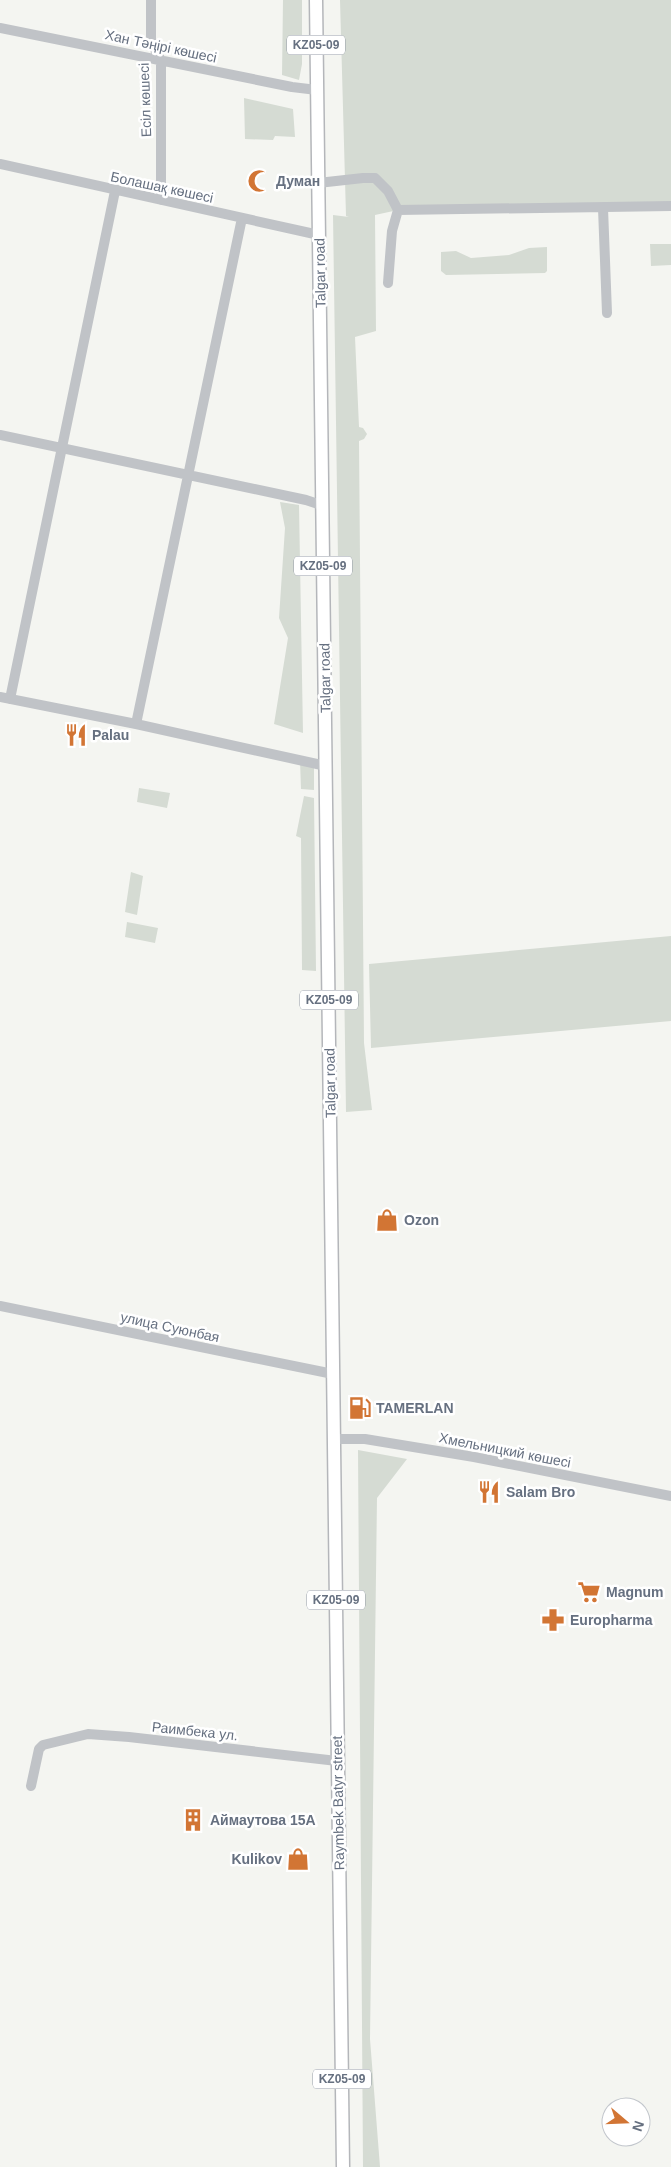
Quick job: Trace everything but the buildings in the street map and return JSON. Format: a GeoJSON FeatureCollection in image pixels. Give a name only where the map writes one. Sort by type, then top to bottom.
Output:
{"type":"FeatureCollection","features":[{"type":"Feature","properties":{"kind":"main road","name":"Talgar road"},"geometry":{"type":"LineString","coordinates":[[316,0],[321,505],[326,766]]}},
{"type":"Feature","properties":{"kind":"main road","name":"KZ05-09"},"geometry":{"type":"LineString","coordinates":[[326,766],[334,1439]]}},
{"type":"Feature","properties":{"kind":"main road","name":"Raymbek Batyr street"},"geometry":{"type":"LineString","coordinates":[[334,1439],[343,2167]]}},
{"type":"Feature","properties":{"kind":"street","name":"Есіл көшесі"},"geometry":{"type":"LineString","coordinates":[[151,0],[151,43],[160,60],[160,200]]}},
{"type":"Feature","properties":{"kind":"street","name":"Хан Тәңірі көшесі"},"geometry":{"type":"LineString","coordinates":[[0,28],[282,85],[317,90]]}},
{"type":"Feature","properties":{"kind":"street","name":"Болашақ көшесі"},"geometry":{"type":"LineString","coordinates":[[0,164],[319,235]]}},
{"type":"Feature","properties":{"kind":"street"},"geometry":{"type":"LineString","coordinates":[[318,184],[375,178],[388,190],[398,210],[392,231],[388,283]]}},
{"type":"Feature","properties":{"kind":"street"},"geometry":{"type":"LineString","coordinates":[[115,191],[62,448],[5,698],[136,724],[326,766]]}},
{"type":"Feature","properties":{"kind":"street"},"geometry":{"type":"LineString","coordinates":[[398,210],[671,206]]}},
{"type":"Feature","properties":{"kind":"street"},"geometry":{"type":"LineString","coordinates":[[603,208],[607,313]]}},
{"type":"Feature","properties":{"kind":"street"},"geometry":{"type":"LineString","coordinates":[[136,724],[242,218]]}},
{"type":"Feature","properties":{"kind":"street"},"geometry":{"type":"LineString","coordinates":[[0,434],[189,473],[321,505]]}},
{"type":"Feature","properties":{"kind":"street","name":"улица Суюнбая"},"geometry":{"type":"LineString","coordinates":[[0,1306],[334,1374]]}},
{"type":"Feature","properties":{"kind":"street","name":"Хмельницкий көшесі"},"geometry":{"type":"LineString","coordinates":[[334,1439],[365,1439],[401,1445],[671,1496]]}},
{"type":"Feature","properties":{"kind":"street","name":"Раимбека ул."},"geometry":{"type":"LineString","coordinates":[[31,1786],[39,1749],[49,1742],[88,1734],[337,1761]]}},
{"type":"Feature","properties":{"kind":"shaded area"},"geometry":{"type":"Polygon","coordinates":[[[283,0],[302,0],[302,64],[299,80],[282,75],[283,0]]]}},
{"type":"Feature","properties":{"kind":"shaded area"},"geometry":{"type":"Polygon","coordinates":[[[340,0],[671,0],[671,206],[398,210],[375,215],[376,331],[355,337],[359,427],[363,428],[367,434],[364,439],[359,441],[364,1043],[372,1110],[346,1112],[333,215],[349,217],[346,216],[340,0]]]}},
{"type":"Feature","properties":{"kind":"shaded area"},"geometry":{"type":"Polygon","coordinates":[[[244,98],[293,109],[295,137],[275,136],[273,140],[245,139],[244,98]]]}},
{"type":"Feature","properties":{"kind":"shaded area"},"geometry":{"type":"Polygon","coordinates":[[[650,244],[671,244],[671,265],[651,266],[650,244]]]}},
{"type":"Feature","properties":{"kind":"shaded area"},"geometry":{"type":"Polygon","coordinates":[[[547,247],[547,271],[545,273],[446,275],[441,271],[441,252],[456,251],[471,258],[509,255],[529,248],[547,247]]]}},
{"type":"Feature","properties":{"kind":"shaded area"},"geometry":{"type":"Polygon","coordinates":[[[280,502],[299,505],[303,733],[274,724],[288,638],[279,618],[285,528],[280,502]]]}},
{"type":"Feature","properties":{"kind":"shaded area"},"geometry":{"type":"Polygon","coordinates":[[[300,760],[314,763],[314,790],[301,789],[300,760]]]}},
{"type":"Feature","properties":{"kind":"shaded area"},"geometry":{"type":"Polygon","coordinates":[[[139,788],[170,793],[167,808],[137,802],[139,788]]]}},
{"type":"Feature","properties":{"kind":"shaded area"},"geometry":{"type":"Polygon","coordinates":[[[304,796],[314,798],[316,971],[302,970],[301,838],[296,836],[304,796]]]}},
{"type":"Feature","properties":{"kind":"shaded area"},"geometry":{"type":"Polygon","coordinates":[[[131,872],[143,876],[137,915],[125,912],[131,872]]]}},
{"type":"Feature","properties":{"kind":"shaded area"},"geometry":{"type":"Polygon","coordinates":[[[127,922],[158,928],[155,943],[125,937],[127,922]]]}},
{"type":"Feature","properties":{"kind":"shaded area"},"geometry":{"type":"Polygon","coordinates":[[[671,936],[671,1021],[371,1048],[369,964],[671,936]]]}},
{"type":"Feature","properties":{"kind":"shaded area"},"geometry":{"type":"Polygon","coordinates":[[[358,1450],[407,1459],[377,1498],[370,2039],[380,2167],[363,2167],[358,1450]]]}},
{"type":"Feature","properties":{"kind":"place","name":"Думан"},"geometry":{"type":"Point","coordinates":[259,181]}},
{"type":"Feature","properties":{"kind":"place","name":"Palau"},"geometry":{"type":"Point","coordinates":[76,735]}},
{"type":"Feature","properties":{"kind":"place","name":"Ozon"},"geometry":{"type":"Point","coordinates":[387,1220]}},
{"type":"Feature","properties":{"kind":"place","name":"TAMERLAN"},"geometry":{"type":"Point","coordinates":[360,1408]}},
{"type":"Feature","properties":{"kind":"place","name":"Salam Bro"},"geometry":{"type":"Point","coordinates":[489,1492]}},
{"type":"Feature","properties":{"kind":"place","name":"Magnum"},"geometry":{"type":"Point","coordinates":[589,1592]}},
{"type":"Feature","properties":{"kind":"place","name":"Europharma"},"geometry":{"type":"Point","coordinates":[553,1620]}},
{"type":"Feature","properties":{"kind":"place","name":"Аймаутова 15А"},"geometry":{"type":"Point","coordinates":[193,1820]}},
{"type":"Feature","properties":{"kind":"place","name":"Kulikov"},"geometry":{"type":"Point","coordinates":[298,1859]}}]}
